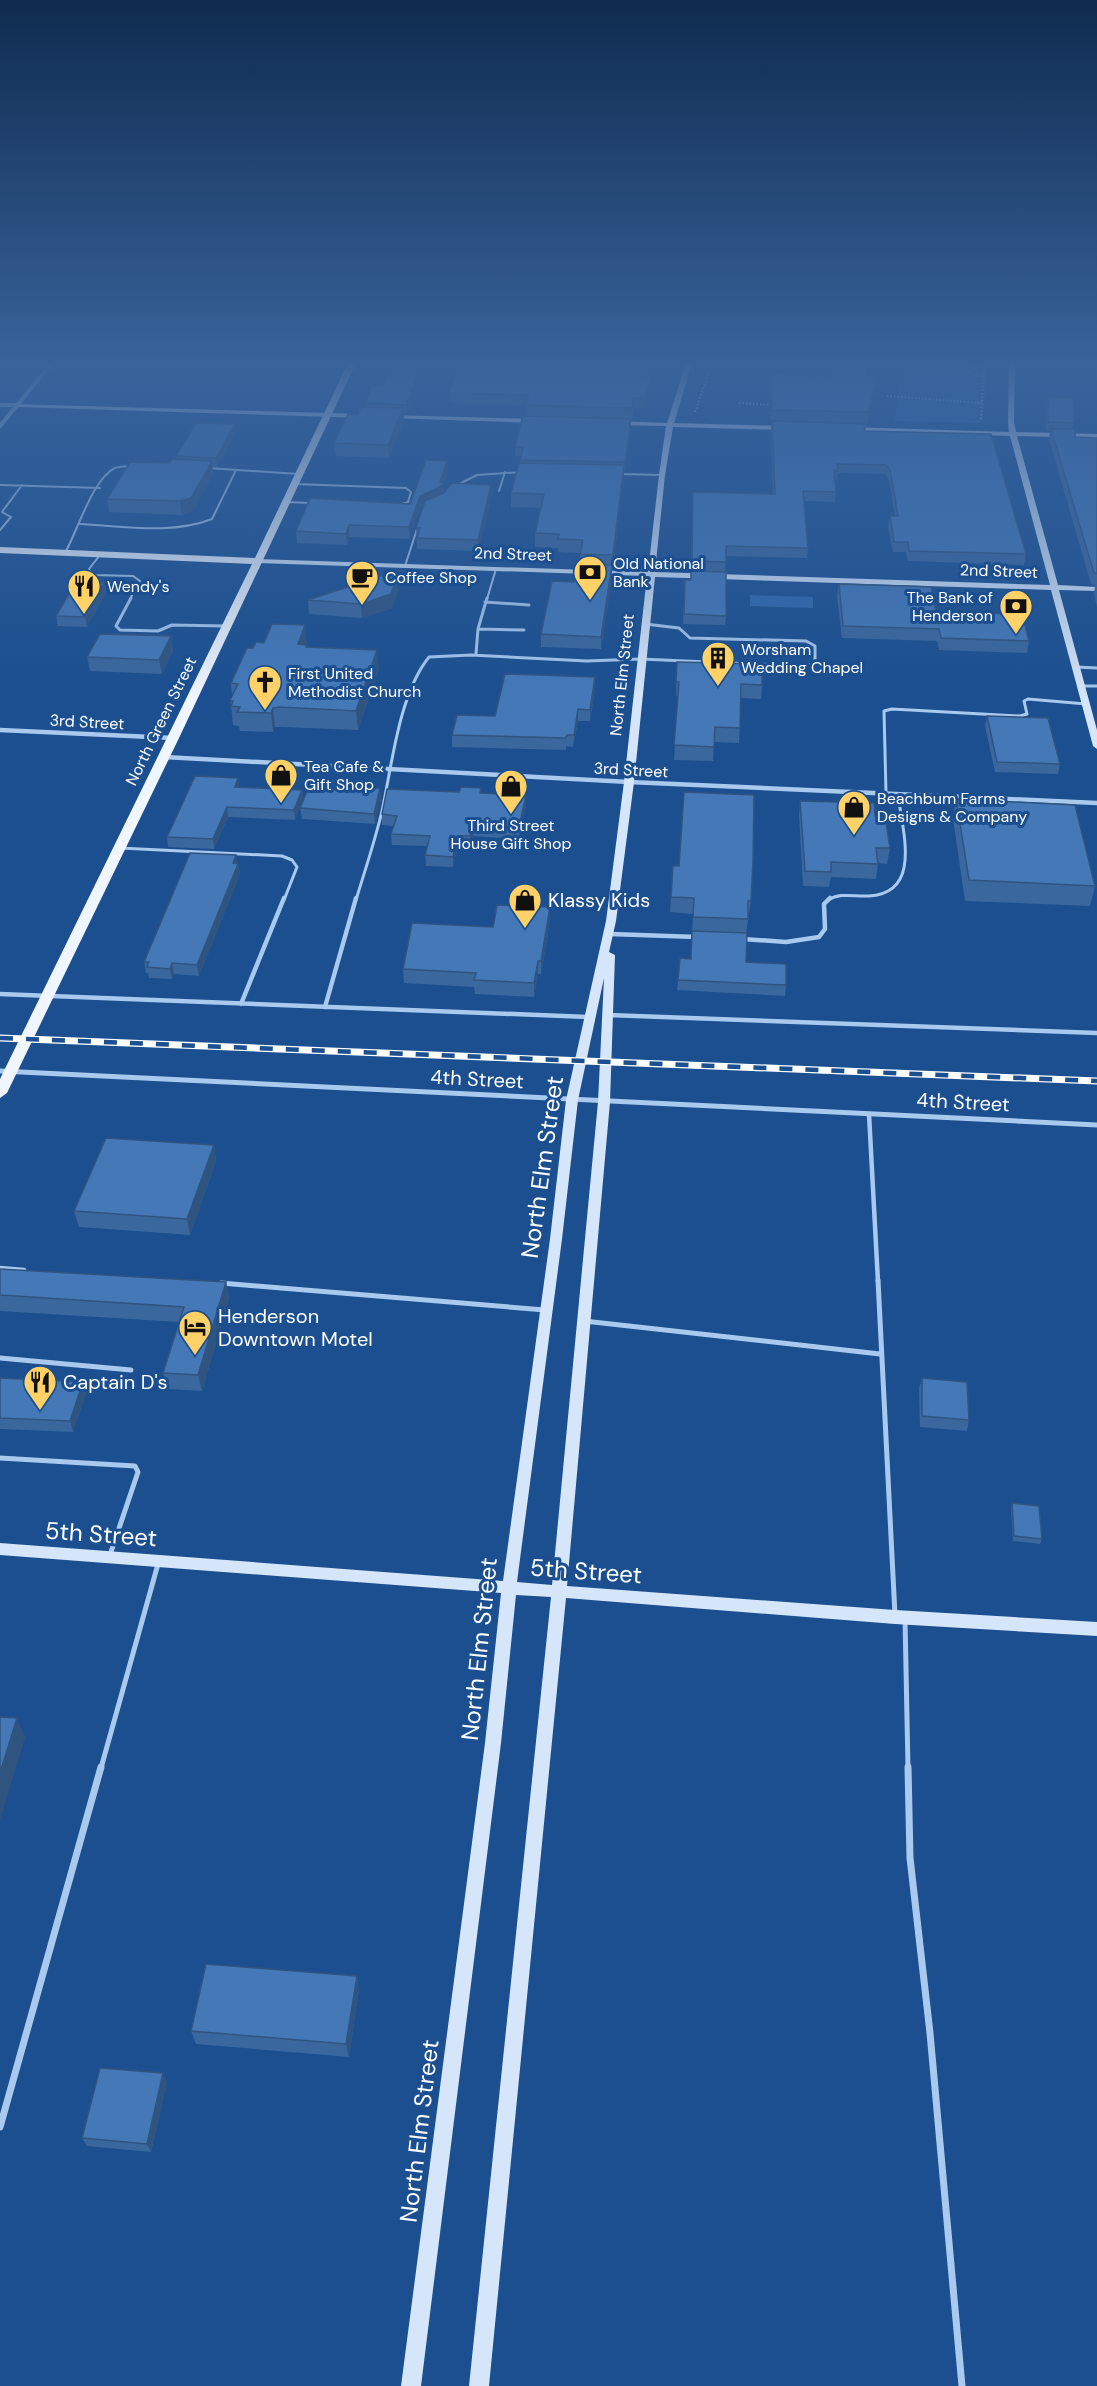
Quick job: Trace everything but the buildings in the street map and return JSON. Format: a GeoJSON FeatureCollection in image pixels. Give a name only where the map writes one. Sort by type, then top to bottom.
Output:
{"type":"FeatureCollection","features":[{"type":"Feature","properties":{"kind":"main road","name":"North Green Street"},"geometry":{"type":"LineString","coordinates":[[0,1093],[5,1071],[47,996],[174,738],[298,474]]}},
{"type":"Feature","properties":{"kind":"main road","name":"2nd Street"},"geometry":{"type":"LineString","coordinates":[[0,550],[257,561]]}},
{"type":"Feature","properties":{"kind":"street"},"geometry":{"type":"LineString","coordinates":[[1024,474],[1097,746]]}},
{"type":"Feature","properties":{"kind":"street","name":"North Elm Street"},"geometry":{"type":"LineString","coordinates":[[479,2386],[559,1592],[604,1102],[611,921],[629,782],[662,476]]}},
{"type":"Feature","properties":{"kind":"street","name":"2nd Street"},"geometry":{"type":"LineString","coordinates":[[257,561],[1097,589]]}},
{"type":"Feature","properties":{"kind":"street","name":"3rd Street"},"geometry":{"type":"LineString","coordinates":[[0,730],[174,738]]}},
{"type":"Feature","properties":{"kind":"street","name":"3rd Street"},"geometry":{"type":"LineString","coordinates":[[164,757],[629,782],[1097,802]]}},
{"type":"Feature","properties":{"kind":"street","name":"North Elm Street"},"geometry":{"type":"LineString","coordinates":[[411,2386],[493,1743],[509,1588],[547,1310],[572,1100],[611,921]]}},
{"type":"Feature","properties":{"kind":"street","name":"4th Street"},"geometry":{"type":"LineString","coordinates":[[5,1071],[1097,1125]]}},
{"type":"Feature","properties":{"kind":"street","name":"5th Street"},"geometry":{"type":"LineString","coordinates":[[0,1549],[900,1617],[1097,1629]]}},
{"type":"Feature","properties":{"kind":"lane"},"geometry":{"type":"LineString","coordinates":[[65,553],[85,509],[109,474]]}},
{"type":"Feature","properties":{"kind":"lane"},"geometry":{"type":"LineString","coordinates":[[80,524],[178,527],[206,523],[212,519],[234,474]]}},
{"type":"Feature","properties":{"kind":"lane"},"geometry":{"type":"LineString","coordinates":[[450,490],[460,479],[484,474]]}},
{"type":"Feature","properties":{"kind":"lane"},"geometry":{"type":"LineString","coordinates":[[499,491],[504,474]]}},
{"type":"Feature","properties":{"kind":"lane"},"geometry":{"type":"LineString","coordinates":[[623,474],[662,476]]}},
{"type":"Feature","properties":{"kind":"lane"},"geometry":{"type":"LineString","coordinates":[[293,484],[410,490],[408,502],[398,506]]}},
{"type":"Feature","properties":{"kind":"lane"},"geometry":{"type":"LineString","coordinates":[[0,485],[100,488]]}},
{"type":"Feature","properties":{"kind":"lane"},"geometry":{"type":"LineString","coordinates":[[0,530],[11,517],[2,512],[22,485]]}},
{"type":"Feature","properties":{"kind":"lane"},"geometry":{"type":"LineString","coordinates":[[285,502],[319,503]]}},
{"type":"Feature","properties":{"kind":"lane"},"geometry":{"type":"LineString","coordinates":[[405,566],[420,520]]}},
{"type":"Feature","properties":{"kind":"lane"},"geometry":{"type":"LineString","coordinates":[[100,555],[89,569],[92,575],[133,576],[140,581],[117,626],[120,630],[158,631],[172,625],[226,626]]}},
{"type":"Feature","properties":{"kind":"lane"},"geometry":{"type":"LineString","coordinates":[[476,654],[478,629],[496,569]]}},
{"type":"Feature","properties":{"kind":"lane"},"geometry":{"type":"LineString","coordinates":[[485,602],[529,605]]}},
{"type":"Feature","properties":{"kind":"lane"},"geometry":{"type":"LineString","coordinates":[[325,1007],[381,813],[388,769],[400,723],[421,667],[429,657],[476,654],[507,658],[616,661],[641,659],[801,666],[815,664],[815,646],[806,642],[690,638],[679,628],[645,624]]}},
{"type":"Feature","properties":{"kind":"lane"},"geometry":{"type":"LineString","coordinates":[[478,629],[524,630]]}},
{"type":"Feature","properties":{"kind":"lane"},"geometry":{"type":"LineString","coordinates":[[1076,667],[1097,668]]}},
{"type":"Feature","properties":{"kind":"lane"},"geometry":{"type":"LineString","coordinates":[[1081,686],[1097,686]]}},
{"type":"Feature","properties":{"kind":"lane"},"geometry":{"type":"LineString","coordinates":[[886,793],[884,711],[1020,716],[1026,714],[1024,701],[1028,699],[1086,704]]}},
{"type":"Feature","properties":{"kind":"lane"},"geometry":{"type":"LineString","coordinates":[[730,939],[805,942],[820,938],[825,931],[824,904],[828,898],[843,894],[870,896],[891,891],[901,879],[906,865],[898,794]]}},
{"type":"Feature","properties":{"kind":"lane"},"geometry":{"type":"LineString","coordinates":[[120,848],[270,854],[284,856],[293,861],[297,867],[241,1004]]}},
{"type":"Feature","properties":{"kind":"lane"},"geometry":{"type":"LineString","coordinates":[[610,934],[709,938]]}},
{"type":"Feature","properties":{"kind":"lane"},"geometry":{"type":"LineString","coordinates":[[0,994],[591,1017]]}},
{"type":"Feature","properties":{"kind":"lane"},"geometry":{"type":"LineString","coordinates":[[608,1015],[1097,1033]]}},
{"type":"Feature","properties":{"kind":"lane"},"geometry":{"type":"LineString","coordinates":[[869,1114],[880,1354],[900,1617],[910,1858],[930,2032],[962,2386]]}},
{"type":"Feature","properties":{"kind":"lane"},"geometry":{"type":"LineString","coordinates":[[0,1268],[28,1270]]}},
{"type":"Feature","properties":{"kind":"lane"},"geometry":{"type":"LineString","coordinates":[[215,1282],[547,1310]]}},
{"type":"Feature","properties":{"kind":"lane"},"geometry":{"type":"LineString","coordinates":[[584,1321],[880,1354]]}},
{"type":"Feature","properties":{"kind":"lane"},"geometry":{"type":"LineString","coordinates":[[0,1358],[131,1370]]}},
{"type":"Feature","properties":{"kind":"lane"},"geometry":{"type":"LineString","coordinates":[[0,1458],[135,1466],[138,1472],[109,1558]]}},
{"type":"Feature","properties":{"kind":"lane"},"geometry":{"type":"LineString","coordinates":[[0,2127],[158,1561]]}},
{"type":"Feature","properties":{"kind":"shaded area"},"geometry":{"type":"Polygon","coordinates":[[[750,595],[813,597],[813,608],[750,606],[750,595]]]}},
{"type":"Feature","properties":{"kind":"railway"},"geometry":{"type":"LineString","coordinates":[[0,1038],[1097,1081]]}},
{"type":"Feature","properties":{"kind":"place","name":"Old National Bank"},"geometry":{"type":"Point","coordinates":[590,601]}},
{"type":"Feature","properties":{"kind":"place","name":"Coffee Shop"},"geometry":{"type":"Point","coordinates":[362,606]}},
{"type":"Feature","properties":{"kind":"place","name":"Wendy's"},"geometry":{"type":"Point","coordinates":[84,615]}},
{"type":"Feature","properties":{"kind":"place","name":"The Bank of Henderson"},"geometry":{"type":"Point","coordinates":[1016,635]}},
{"type":"Feature","properties":{"kind":"place","name":"Worsham Wedding Chapel"},"geometry":{"type":"Point","coordinates":[718,687]}},
{"type":"Feature","properties":{"kind":"place","name":"First United Methodist Church"},"geometry":{"type":"Point","coordinates":[265,711]}},
{"type":"Feature","properties":{"kind":"place","name":"Tea Cafe & Gift Shop"},"geometry":{"type":"Point","coordinates":[281,804]}},
{"type":"Feature","properties":{"kind":"place","name":"Third Street House Gift Shop"},"geometry":{"type":"Point","coordinates":[511,815]}},
{"type":"Feature","properties":{"kind":"place","name":"Beachbum Farms Designs & Company"},"geometry":{"type":"Point","coordinates":[854,836]}},
{"type":"Feature","properties":{"kind":"place","name":"Klassy Kids"},"geometry":{"type":"Point","coordinates":[525,929]}},
{"type":"Feature","properties":{"kind":"place","name":"Henderson Downtown Motel"},"geometry":{"type":"Point","coordinates":[195,1356]}},
{"type":"Feature","properties":{"kind":"place","name":"Captain D's"},"geometry":{"type":"Point","coordinates":[40,1411]}}]}
